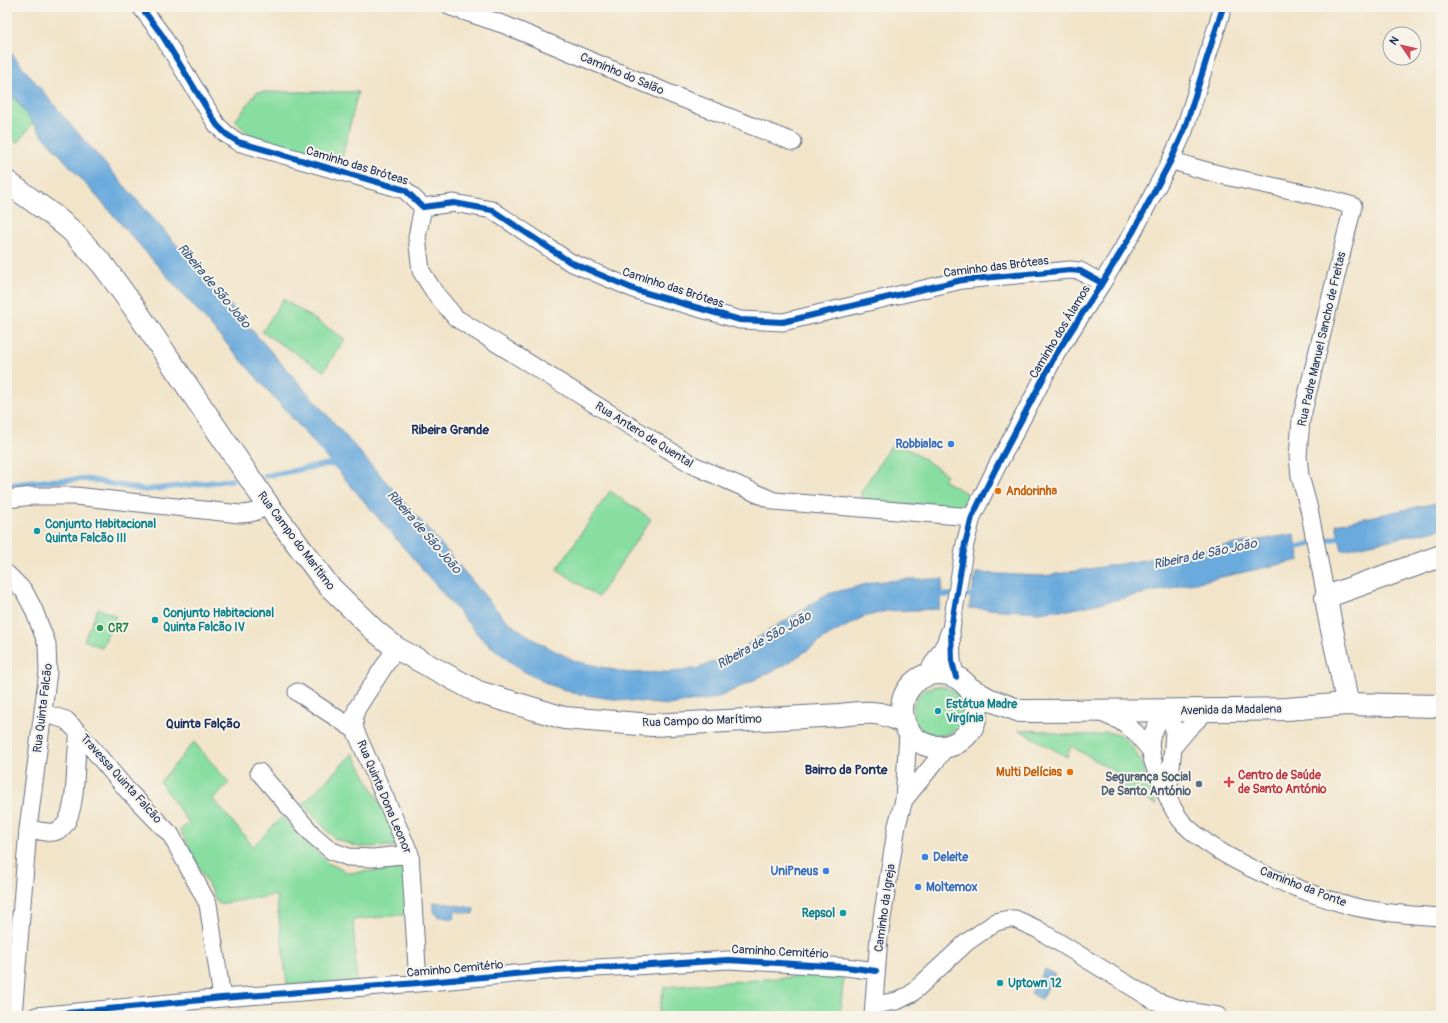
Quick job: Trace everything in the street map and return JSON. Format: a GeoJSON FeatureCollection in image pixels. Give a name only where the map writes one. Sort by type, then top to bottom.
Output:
{"type":"FeatureCollection","features":[{"type":"Feature","properties":{"kind":"main road","name":"Rua Campo do Marítimo"},"geometry":{"type":"LineString","coordinates":[[7,182],[48,211],[72,231],[103,265],[133,306],[268,505],[328,585],[374,630],[396,648],[478,692],[564,718],[652,725],[840,715],[867,712],[891,716],[906,728]]}},
{"type":"Feature","properties":{"kind":"main road"},"geometry":{"type":"LineString","coordinates":[[1326,597],[1441,556]]}},
{"type":"Feature","properties":{"kind":"main road","name":"Rua Padre Manuel Sancho de Freitas"},"geometry":{"type":"LineString","coordinates":[[1326,597],[1330,624],[1347,704]]}},
{"type":"Feature","properties":{"kind":"main road"},"geometry":{"type":"LineString","coordinates":[[936,673],[947,673],[963,682],[974,698],[976,707],[972,727],[965,736],[956,743],[946,747],[932,747],[919,742],[906,728],[901,706],[907,690],[915,681],[926,675],[936,673]]}},
{"type":"Feature","properties":{"kind":"main road","name":"Avenida da Madalena"},"geometry":{"type":"LineString","coordinates":[[963,682],[988,699],[1020,711]]}},
{"type":"Feature","properties":{"kind":"main road","name":"Rua Campo do Marítimo"},"geometry":{"type":"LineString","coordinates":[[867,712],[891,701],[907,690]]}},
{"type":"Feature","properties":{"kind":"main road","name":"Avenida da Madalena"},"geometry":{"type":"LineString","coordinates":[[972,727],[991,719],[1020,711],[1098,712],[1287,709],[1347,704],[1441,706]]}},
{"type":"Feature","properties":{"kind":"street","name":"Caminho das Bróteas"},"geometry":{"type":"LineString","coordinates":[[141,7],[162,35],[216,125],[238,142],[406,190],[423,207],[454,203],[492,210],[570,262],[636,290],[740,320],[783,322],[970,279],[1070,270],[1080,271],[1102,283]]}},
{"type":"Feature","properties":{"kind":"street","name":"Caminho do Salão"},"geometry":{"type":"LineString","coordinates":[[451,7],[505,25],[673,96],[793,142]]}},
{"type":"Feature","properties":{"kind":"street","name":"Caminho dos Álamos"},"geometry":{"type":"LineString","coordinates":[[963,682],[952,661],[951,629],[964,550],[972,517],[1056,354],[1102,283],[1146,210],[1171,160],[1184,131],[1223,7]]}},
{"type":"Feature","properties":{"kind":"street","name":"Rua Padre Manuel Sancho de Freitas"},"geometry":{"type":"LineString","coordinates":[[1171,160],[1353,206],[1301,425],[1298,456],[1300,476],[1312,522],[1326,597]]}},
{"type":"Feature","properties":{"kind":"street","name":"Rua Antero de Quental"},"geometry":{"type":"LineString","coordinates":[[423,207],[417,237],[421,271],[435,293],[456,318],[693,465],[774,501],[972,517]]}},
{"type":"Feature","properties":{"kind":"street"},"geometry":{"type":"LineString","coordinates":[[7,500],[32,496],[75,496],[240,514],[249,514],[268,505]]}},
{"type":"Feature","properties":{"kind":"street","name":"Rua Quinta Falcão"},"geometry":{"type":"LineString","coordinates":[[7,574],[24,591],[29,599],[48,644],[48,672],[28,829],[13,1016]]}},
{"type":"Feature","properties":{"kind":"street","name":"Caminho dos Álamos"},"geometry":{"type":"LineString","coordinates":[[926,675],[945,644],[951,629]]}},
{"type":"Feature","properties":{"kind":"street","name":"Rua Quinta Dona Leonor"},"geometry":{"type":"LineString","coordinates":[[396,648],[357,708],[354,717],[355,730],[410,854],[418,983]]}},
{"type":"Feature","properties":{"kind":"street"},"geometry":{"type":"LineString","coordinates":[[297,692],[355,730]]}},
{"type":"Feature","properties":{"kind":"street"},"geometry":{"type":"LineString","coordinates":[[1174,748],[1188,729],[1207,710]]}},
{"type":"Feature","properties":{"kind":"street"},"geometry":{"type":"LineString","coordinates":[[1165,711],[1173,724],[1174,748],[1168,798]]}},
{"type":"Feature","properties":{"kind":"street","name":"Caminho da Ponte"},"geometry":{"type":"LineString","coordinates":[[1165,711],[1151,737],[1151,751],[1155,766],[1168,798],[1180,818],[1193,831],[1229,856],[1269,876],[1352,906],[1400,914],[1441,918]]}},
{"type":"Feature","properties":{"kind":"street","name":"Travessa Quinta Falcão"},"geometry":{"type":"LineString","coordinates":[[43,712],[66,720],[79,733],[127,790],[171,835],[208,904],[222,998]]}},
{"type":"Feature","properties":{"kind":"street","name":"Caminho da Ponte"},"geometry":{"type":"LineString","coordinates":[[1098,712],[1120,721],[1135,732],[1151,751]]}},
{"type":"Feature","properties":{"kind":"street","name":"Caminho da Igreja"},"geometry":{"type":"LineString","coordinates":[[874,1010],[876,970],[885,893],[897,825],[904,800],[906,728]]}},
{"type":"Feature","properties":{"kind":"street"},"geometry":{"type":"LineString","coordinates":[[28,829],[52,832],[62,828],[67,822],[73,796],[76,747],[79,733]]}},
{"type":"Feature","properties":{"kind":"street","name":"Caminho da Igreja"},"geometry":{"type":"LineString","coordinates":[[904,800],[946,747]]}},
{"type":"Feature","properties":{"kind":"street"},"geometry":{"type":"LineString","coordinates":[[259,772],[313,835],[332,851],[348,857],[373,858],[410,854]]}},
{"type":"Feature","properties":{"kind":"street"},"geometry":{"type":"LineString","coordinates":[[874,1010],[911,994],[967,942],[996,922],[1004,919],[1018,920],[1037,929],[1155,1001],[1187,1011],[1218,1016]]}},
{"type":"Feature","properties":{"kind":"street","name":"Caminho Cemitério"},"geometry":{"type":"LineString","coordinates":[[36,1016],[188,1009],[222,998],[418,983],[557,970],[728,960],[876,970]]}},
{"type":"Feature","properties":{"kind":"green space"},"geometry":{"type":"Polygon","coordinates":[[[7,90],[34,122],[17,143],[7,136],[7,90]]]}},
{"type":"Feature","properties":{"kind":"green space"},"geometry":{"type":"Polygon","coordinates":[[[257,92],[358,92],[341,162],[260,144],[235,121],[257,92]]]}},
{"type":"Feature","properties":{"kind":"green space"},"geometry":{"type":"Polygon","coordinates":[[[283,299],[345,339],[324,371],[262,332],[283,299]]]}},
{"type":"Feature","properties":{"kind":"green space"},"geometry":{"type":"Polygon","coordinates":[[[895,440],[946,474],[943,480],[971,496],[960,505],[953,507],[870,503],[862,499],[861,492],[895,440]]]}},
{"type":"Feature","properties":{"kind":"green space"},"geometry":{"type":"Polygon","coordinates":[[[610,491],[651,519],[598,597],[557,569],[610,491]]]}},
{"type":"Feature","properties":{"kind":"green space","name":"CR7"},"geometry":{"type":"Polygon","coordinates":[[[98,608],[116,616],[102,648],[84,640],[98,608]]]}},
{"type":"Feature","properties":{"kind":"green space"},"geometry":{"type":"Polygon","coordinates":[[[933,686],[943,686],[956,693],[963,706],[963,716],[956,729],[943,736],[933,736],[924,732],[917,725],[913,716],[913,706],[917,697],[924,690],[933,686]]]}},
{"type":"Feature","properties":{"kind":"green space"},"geometry":{"type":"Polygon","coordinates":[[[1019,730],[1048,731],[1061,735],[1101,735],[1104,732],[1122,737],[1132,746],[1140,761],[1156,805],[1114,782],[1115,772],[1071,746],[1067,757],[1019,730]]]}},
{"type":"Feature","properties":{"kind":"green space"},"geometry":{"type":"Polygon","coordinates":[[[194,742],[229,783],[213,799],[253,846],[282,817],[328,863],[349,873],[407,868],[411,914],[353,920],[357,984],[287,984],[276,895],[218,904],[180,830],[189,823],[160,782],[194,742]]]}},
{"type":"Feature","properties":{"kind":"green space"},"geometry":{"type":"Polygon","coordinates":[[[353,753],[403,846],[359,847],[335,839],[303,804],[353,753]]]}},
{"type":"Feature","properties":{"kind":"green space"},"geometry":{"type":"Polygon","coordinates":[[[844,973],[840,1016],[658,1016],[664,987],[844,973]]]}},
{"type":"Feature","properties":{"kind":"water"},"geometry":{"type":"Polygon","coordinates":[[[7,48],[68,122],[434,536],[501,615],[511,624],[536,641],[575,661],[628,673],[673,672],[699,668],[736,653],[828,594],[875,582],[910,579],[943,579],[939,609],[886,611],[863,617],[828,636],[788,663],[717,698],[668,705],[573,693],[548,684],[518,668],[481,638],[310,438],[38,130],[7,87],[7,48]]]}},
{"type":"Feature","properties":{"kind":"water"},"geometry":{"type":"Polygon","coordinates":[[[1441,502],[1441,529],[1342,550],[1336,524],[1441,502]]]}},
{"type":"Feature","properties":{"kind":"water"},"geometry":{"type":"Polygon","coordinates":[[[1294,534],[1300,560],[1068,610],[1051,610],[1040,612],[969,608],[976,573],[1044,576],[1294,534]]]}},
{"type":"Feature","properties":{"kind":"water"},"geometry":{"type":"Polygon","coordinates":[[[434,902],[474,908],[473,914],[455,911],[453,919],[437,916],[434,911],[434,902]]]}},
{"type":"Feature","properties":{"kind":"water"},"geometry":{"type":"Polygon","coordinates":[[[1045,969],[1055,975],[1041,999],[1031,993],[1045,969]]]}},
{"type":"Feature","properties":{"kind":"waterway"},"geometry":{"type":"LineString","coordinates":[[265,476],[329,464],[340,466]]}},
{"type":"Feature","properties":{"kind":"waterway"},"geometry":{"type":"LineString","coordinates":[[7,486],[47,481],[85,479],[145,490],[232,480]]}},
{"type":"Feature","properties":{"kind":"waterway","name":"Ribeira de São João"},"geometry":{"type":"LineString","coordinates":[[1289,549],[1345,536]]}},
{"type":"Feature","properties":{"kind":"waterway"},"geometry":{"type":"LineString","coordinates":[[934,595],[979,595]]}},
{"type":"Feature","properties":{"kind":"cycle path"},"geometry":{"type":"LineString","coordinates":[[141,7],[162,35],[217,125],[226,134],[238,142],[405,190],[423,207],[454,203],[492,210],[570,262],[636,290],[740,320],[783,322],[962,280],[1070,270],[1080,271],[1102,283]]}},
{"type":"Feature","properties":{"kind":"cycle path"},"geometry":{"type":"LineString","coordinates":[[956,677],[952,661],[951,629],[965,544],[972,517],[1056,354],[1133,232],[1171,160],[1184,131],[1223,7]]}},
{"type":"Feature","properties":{"kind":"cycle path"},"geometry":{"type":"LineString","coordinates":[[36,1016],[222,998],[418,983],[557,970],[728,960],[846,967],[876,971]]}},
{"type":"Feature","properties":{"kind":"place","name":"Robbialac"},"geometry":{"type":"Point","coordinates":[951,444]}},
{"type":"Feature","properties":{"kind":"place","name":"Andorinha"},"geometry":{"type":"Point","coordinates":[998,491]}},
{"type":"Feature","properties":{"kind":"place","name":"Conjunto Habitacional Quinta Falcão III"},"geometry":{"type":"Point","coordinates":[37,531]}},
{"type":"Feature","properties":{"kind":"place","name":"Conjunto Habitacional Quinta Falcão IV"},"geometry":{"type":"Point","coordinates":[155,620]}},
{"type":"Feature","properties":{"kind":"place","name":"CR7"},"geometry":{"type":"Point","coordinates":[100,628]}},
{"type":"Feature","properties":{"kind":"place","name":"Estátua Madre Virgínia"},"geometry":{"type":"Point","coordinates":[938,711]}},
{"type":"Feature","properties":{"kind":"place","name":"Multi Delícias"},"geometry":{"type":"Point","coordinates":[1070,772]}},
{"type":"Feature","properties":{"kind":"place","name":"Centro de Saúde de Santo António"},"geometry":{"type":"Point","coordinates":[1229,782]}},
{"type":"Feature","properties":{"kind":"place","name":"Segurança Social De Santo António"},"geometry":{"type":"Point","coordinates":[1199,784]}},
{"type":"Feature","properties":{"kind":"place","name":"Deleite"},"geometry":{"type":"Point","coordinates":[925,857]}},
{"type":"Feature","properties":{"kind":"place","name":"UniPneus"},"geometry":{"type":"Point","coordinates":[826,871]}},
{"type":"Feature","properties":{"kind":"place","name":"Moltemox"},"geometry":{"type":"Point","coordinates":[918,887]}},
{"type":"Feature","properties":{"kind":"place","name":"Repsol"},"geometry":{"type":"Point","coordinates":[843,913]}},
{"type":"Feature","properties":{"kind":"place","name":"Uptown 12"},"geometry":{"type":"Point","coordinates":[1000,983]}},
{"type":"Feature","properties":{"kind":"district","name":"Ribeira Grande"},"geometry":{"type":"Point","coordinates":[450,430]}},
{"type":"Feature","properties":{"kind":"district","name":"Quinta Falção"},"geometry":{"type":"Point","coordinates":[203,724]}},
{"type":"Feature","properties":{"kind":"district","name":"Bairro da Ponte"},"geometry":{"type":"Point","coordinates":[846,770]}}]}
